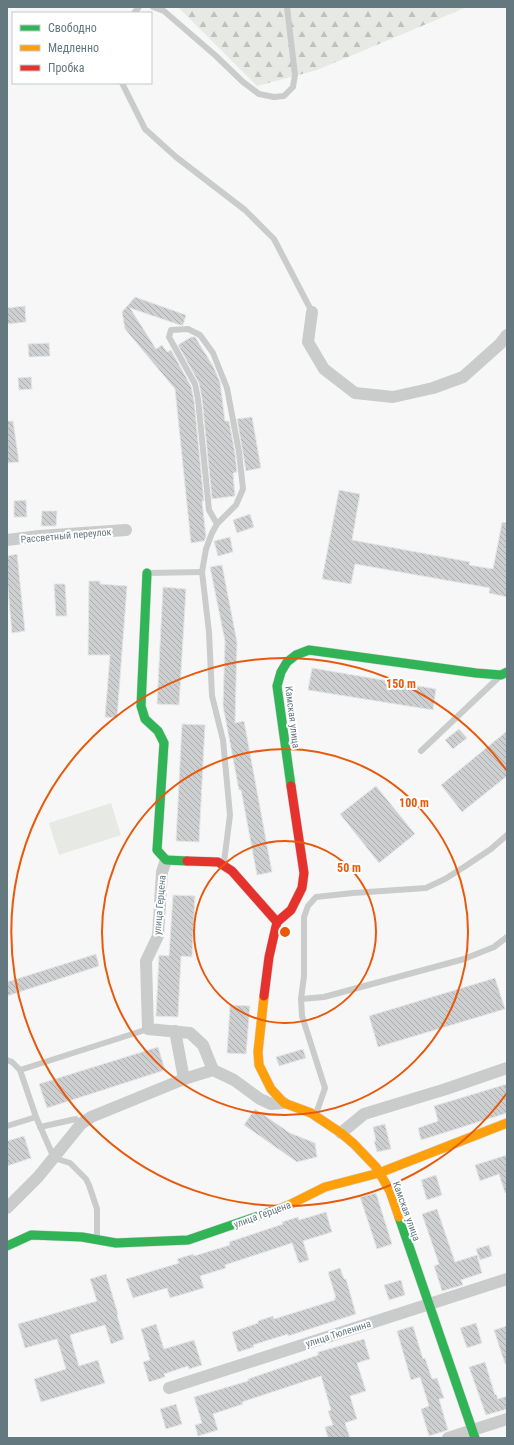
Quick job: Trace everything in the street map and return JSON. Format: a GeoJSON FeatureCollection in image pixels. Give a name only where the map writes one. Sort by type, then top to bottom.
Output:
{"type":"FeatureCollection","features":[{"type":"Feature","properties":{"kind":"street"},"geometry":{"type":"LineString","coordinates":[[312,312],[308,342],[324,369],[355,393],[393,397],[434,388],[463,377],[500,344],[507,335]]}},
{"type":"Feature","properties":{"kind":"street","name":"Рассветный переулок"},"geometry":{"type":"LineString","coordinates":[[7,540],[39,536],[126,530]]}},
{"type":"Feature","properties":{"kind":"street"},"geometry":{"type":"LineString","coordinates":[[147,573],[141,706],[145,718],[158,731],[164,743],[158,850],[166,860],[218,862],[232,871],[277,922]]}},
{"type":"Feature","properties":{"kind":"street","name":"Камская улица"},"geometry":{"type":"LineString","coordinates":[[473,1434],[390,1192],[376,1167],[341,1133],[311,1113],[284,1103],[271,1089],[259,1065],[258,1052],[269,957],[277,922],[291,910],[302,888],[304,873],[277,686],[280,672],[295,655],[309,650],[476,673],[504,673]]}},
{"type":"Feature","properties":{"kind":"street","name":"улица Герцена"},"geometry":{"type":"LineString","coordinates":[[148,1029],[146,961],[158,936],[162,872],[166,860]]}},
{"type":"Feature","properties":{"kind":"street"},"geometry":{"type":"LineString","coordinates":[[148,1029],[190,1033],[203,1045],[213,1070]]}},
{"type":"Feature","properties":{"kind":"street"},"geometry":{"type":"LineString","coordinates":[[175,1031],[184,1079]]}},
{"type":"Feature","properties":{"kind":"street"},"geometry":{"type":"LineString","coordinates":[[341,1133],[364,1114],[446,1089],[507,1068]]}},
{"type":"Feature","properties":{"kind":"street"},"geometry":{"type":"LineString","coordinates":[[7,1208],[38,1177],[82,1124],[91,1117],[184,1079],[213,1070],[234,1080],[260,1099],[271,1104],[284,1103]]}},
{"type":"Feature","properties":{"kind":"street","name":"улица Герцена"},"geometry":{"type":"LineString","coordinates":[[7,1246],[31,1235],[82,1237],[116,1243],[188,1240],[288,1205],[325,1187],[379,1173],[507,1123]]}},
{"type":"Feature","properties":{"kind":"street","name":"улица Тюленина"},"geometry":{"type":"LineString","coordinates":[[170,1388],[507,1279]]}},
{"type":"Feature","properties":{"kind":"street"},"geometry":{"type":"LineString","coordinates":[[448,1438],[473,1434],[507,1419]]}},
{"type":"Feature","properties":{"kind":"lane"},"geometry":{"type":"LineString","coordinates":[[153,7],[164,11],[216,56],[242,82],[259,94],[274,97],[284,96],[294,87],[295,75],[287,7]]}},
{"type":"Feature","properties":{"kind":"lane"},"geometry":{"type":"LineString","coordinates":[[123,84],[146,129],[176,157],[245,210],[274,239],[312,312]]}},
{"type":"Feature","properties":{"kind":"lane"},"geometry":{"type":"LineString","coordinates":[[217,524],[209,510],[198,399],[195,384],[169,337],[172,330],[188,329],[200,335],[213,353],[227,388],[239,452],[243,489],[236,505],[217,524],[212,533],[206,549],[202,572],[209,632],[212,696],[223,740],[230,815],[223,866]]}},
{"type":"Feature","properties":{"kind":"lane"},"geometry":{"type":"LineString","coordinates":[[147,573],[202,572]]}},
{"type":"Feature","properties":{"kind":"lane"},"geometry":{"type":"LineString","coordinates":[[421,751],[504,673]]}},
{"type":"Feature","properties":{"kind":"lane"},"geometry":{"type":"LineString","coordinates":[[316,1116],[325,1088],[302,1016],[301,999],[304,976],[304,917],[308,906],[316,897],[426,888],[452,875],[491,849],[507,835]]}},
{"type":"Feature","properties":{"kind":"lane"},"geometry":{"type":"LineString","coordinates":[[301,999],[324,997],[464,959],[494,947],[507,937]]}},
{"type":"Feature","properties":{"kind":"lane"},"geometry":{"type":"LineString","coordinates":[[20,1070],[148,1029]]}},
{"type":"Feature","properties":{"kind":"lane"},"geometry":{"type":"LineString","coordinates":[[7,1060],[12,1062],[20,1070],[36,1117],[54,1158],[70,1163],[86,1179],[97,1209],[97,1240]]}},
{"type":"Feature","properties":{"kind":"lane"},"geometry":{"type":"LineString","coordinates":[[7,1126],[36,1117]]}},
{"type":"Feature","properties":{"kind":"lane"},"geometry":{"type":"LineString","coordinates":[[40,1127],[76,1119],[82,1124]]}},
{"type":"Feature","properties":{"kind":"green space"},"geometry":{"type":"Polygon","coordinates":[[[178,7],[467,7],[317,70],[257,86],[178,7]]]}},
{"type":"Feature","properties":{"kind":"green space"},"geometry":{"type":"Polygon","coordinates":[[[111,803],[121,835],[59,855],[49,823],[111,803]]]}},
{"type":"Feature","properties":{"kind":"building"},"geometry":{"type":"Polygon","coordinates":[[[135,297],[186,315],[183,325],[180,325],[130,308],[156,349],[162,345],[167,352],[171,350],[191,386],[194,400],[204,501],[202,501],[206,537],[204,541],[191,543],[175,389],[125,329],[122,312],[135,297]]]}},
{"type":"Feature","properties":{"kind":"building"},"geometry":{"type":"Polygon","coordinates":[[[25,306],[26,322],[7,324],[7,308],[25,306]]]}},
{"type":"Feature","properties":{"kind":"building"},"geometry":{"type":"Polygon","coordinates":[[[191,337],[195,337],[213,366],[220,382],[225,421],[229,421],[235,453],[237,472],[233,473],[235,496],[212,499],[199,383],[178,345],[191,337]]]}},
{"type":"Feature","properties":{"kind":"building"},"geometry":{"type":"Polygon","coordinates":[[[49,343],[50,356],[29,357],[28,344],[49,343]]]}},
{"type":"Feature","properties":{"kind":"building"},"geometry":{"type":"Polygon","coordinates":[[[31,377],[32,389],[19,390],[18,378],[31,377]]]}},
{"type":"Feature","properties":{"kind":"building"},"geometry":{"type":"Polygon","coordinates":[[[252,417],[261,468],[246,471],[237,419],[252,417]]]}},
{"type":"Feature","properties":{"kind":"building"},"geometry":{"type":"Polygon","coordinates":[[[7,421],[13,421],[19,462],[7,463],[7,421]]]}},
{"type":"Feature","properties":{"kind":"building"},"geometry":{"type":"Polygon","coordinates":[[[339,490],[360,494],[352,540],[470,562],[469,565],[493,569],[502,522],[507,523],[507,597],[489,593],[490,588],[355,564],[351,584],[322,579],[339,490]]]}},
{"type":"Feature","properties":{"kind":"building"},"geometry":{"type":"Polygon","coordinates":[[[26,500],[27,517],[14,517],[14,501],[26,500]]]}},
{"type":"Feature","properties":{"kind":"building"},"geometry":{"type":"Polygon","coordinates":[[[42,511],[57,511],[56,526],[41,526],[42,511]]]}},
{"type":"Feature","properties":{"kind":"building"},"geometry":{"type":"Polygon","coordinates":[[[250,514],[254,527],[237,533],[233,520],[250,514]]]}},
{"type":"Feature","properties":{"kind":"building"},"geometry":{"type":"Polygon","coordinates":[[[230,537],[233,552],[218,556],[214,541],[230,537]]]}},
{"type":"Feature","properties":{"kind":"building"},"geometry":{"type":"Polygon","coordinates":[[[17,554],[25,631],[12,633],[7,578],[7,556],[17,554]]]}},
{"type":"Feature","properties":{"kind":"building"},"geometry":{"type":"Polygon","coordinates":[[[222,565],[237,642],[235,723],[244,721],[272,872],[257,875],[223,706],[225,641],[210,567],[222,565]]]}},
{"type":"Feature","properties":{"kind":"building"},"geometry":{"type":"Polygon","coordinates":[[[89,581],[100,581],[100,584],[127,586],[117,718],[105,717],[110,655],[88,655],[89,581]]]}},
{"type":"Feature","properties":{"kind":"building"},"geometry":{"type":"Polygon","coordinates":[[[54,584],[65,584],[67,616],[56,616],[54,584]]]}},
{"type":"Feature","properties":{"kind":"building"},"geometry":{"type":"Polygon","coordinates":[[[163,587],[186,589],[179,705],[157,704],[163,587]]]}},
{"type":"Feature","properties":{"kind":"building"},"geometry":{"type":"Polygon","coordinates":[[[312,668],[436,689],[433,710],[308,690],[312,668]]]}},
{"type":"Feature","properties":{"kind":"building"},"geometry":{"type":"Polygon","coordinates":[[[182,724],[205,725],[199,842],[176,841],[182,724]]]}},
{"type":"Feature","properties":{"kind":"building"},"geometry":{"type":"Polygon","coordinates":[[[459,729],[467,738],[453,749],[445,740],[459,729]]]}},
{"type":"Feature","properties":{"kind":"building"},"geometry":{"type":"Polygon","coordinates":[[[507,731],[507,776],[462,812],[441,785],[507,731]]]}},
{"type":"Feature","properties":{"kind":"building"},"geometry":{"type":"Polygon","coordinates":[[[376,786],[415,834],[379,863],[340,814],[376,786]]]}},
{"type":"Feature","properties":{"kind":"building"},"geometry":{"type":"Polygon","coordinates":[[[173,895],[195,896],[192,957],[181,956],[178,1017],[156,1016],[159,955],[169,956],[173,895]]]}},
{"type":"Feature","properties":{"kind":"building"},"geometry":{"type":"Polygon","coordinates":[[[96,954],[99,966],[7,996],[7,982],[96,954]]]}},
{"type":"Feature","properties":{"kind":"building"},"geometry":{"type":"Polygon","coordinates":[[[495,978],[505,1009],[378,1047],[369,1016],[495,978]]]}},
{"type":"Feature","properties":{"kind":"building"},"geometry":{"type":"Polygon","coordinates":[[[230,1005],[250,1006],[246,1054],[227,1053],[230,1005]]]}},
{"type":"Feature","properties":{"kind":"building"},"geometry":{"type":"Polygon","coordinates":[[[158,1047],[165,1070],[47,1108],[39,1084],[158,1047]]]}},
{"type":"Feature","properties":{"kind":"building"},"geometry":{"type":"Polygon","coordinates":[[[303,1049],[306,1058],[279,1066],[276,1057],[303,1049]]]}},
{"type":"Feature","properties":{"kind":"building"},"geometry":{"type":"Polygon","coordinates":[[[507,1084],[507,1113],[421,1140],[418,1128],[438,1121],[434,1106],[507,1084]]]}},
{"type":"Feature","properties":{"kind":"building"},"geometry":{"type":"Polygon","coordinates":[[[255,1109],[290,1133],[315,1143],[317,1157],[297,1162],[244,1125],[255,1109]]]}},
{"type":"Feature","properties":{"kind":"building"},"geometry":{"type":"Polygon","coordinates":[[[385,1124],[391,1149],[377,1152],[374,1141],[376,1141],[373,1127],[385,1124]]]}},
{"type":"Feature","properties":{"kind":"building"},"geometry":{"type":"Polygon","coordinates":[[[24,1136],[31,1158],[7,1166],[7,1141],[24,1136]]]}},
{"type":"Feature","properties":{"kind":"building"},"geometry":{"type":"Polygon","coordinates":[[[507,1155],[507,1192],[505,1193],[499,1174],[480,1181],[475,1165],[507,1155]]]}},
{"type":"Feature","properties":{"kind":"building"},"geometry":{"type":"Polygon","coordinates":[[[436,1175],[442,1195],[427,1200],[421,1180],[436,1175]]]}},
{"type":"Feature","properties":{"kind":"building"},"geometry":{"type":"Polygon","coordinates":[[[376,1193],[392,1244],[377,1249],[360,1197],[376,1193]]]}},
{"type":"Feature","properties":{"kind":"building"},"geometry":{"type":"Polygon","coordinates":[[[437,1209],[455,1262],[477,1255],[482,1273],[461,1280],[463,1285],[442,1291],[434,1266],[439,1264],[422,1214],[437,1209]]]}},
{"type":"Feature","properties":{"kind":"building"},"geometry":{"type":"Polygon","coordinates":[[[326,1212],[332,1232],[303,1241],[309,1260],[299,1263],[292,1243],[225,1265],[226,1268],[200,1276],[204,1288],[170,1298],[167,1288],[133,1298],[126,1279],[179,1263],[177,1259],[193,1254],[194,1256],[230,1245],[229,1242],[283,1224],[282,1222],[298,1217],[299,1220],[326,1212]]]}},
{"type":"Feature","properties":{"kind":"building"},"geometry":{"type":"Polygon","coordinates":[[[489,1245],[492,1256],[480,1260],[476,1249],[489,1245]]]}},
{"type":"Feature","properties":{"kind":"building"},"geometry":{"type":"Polygon","coordinates":[[[340,1268],[344,1279],[346,1279],[356,1314],[288,1336],[288,1334],[253,1345],[254,1347],[238,1352],[232,1332],[273,1316],[274,1319],[335,1300],[334,1298],[336,1298],[328,1272],[340,1268]]]}},
{"type":"Feature","properties":{"kind":"building"},"geometry":{"type":"Polygon","coordinates":[[[106,1274],[124,1339],[111,1344],[105,1325],[70,1335],[79,1366],[98,1360],[105,1383],[41,1402],[34,1379],[66,1369],[57,1339],[25,1348],[18,1324],[97,1301],[90,1279],[106,1274]]]}},
{"type":"Feature","properties":{"kind":"building"},"geometry":{"type":"Polygon","coordinates":[[[401,1280],[405,1295],[389,1300],[384,1285],[401,1280]]]}},
{"type":"Feature","properties":{"kind":"building"},"geometry":{"type":"Polygon","coordinates":[[[476,1323],[482,1343],[467,1348],[460,1328],[476,1323]]]}},
{"type":"Feature","properties":{"kind":"building"},"geometry":{"type":"Polygon","coordinates":[[[156,1324],[164,1349],[194,1340],[202,1365],[189,1369],[188,1366],[164,1374],[165,1377],[149,1382],[143,1362],[150,1360],[141,1329],[156,1324]]]}},
{"type":"Feature","properties":{"kind":"building"},"geometry":{"type":"Polygon","coordinates":[[[413,1326],[423,1359],[425,1358],[432,1379],[437,1378],[444,1398],[439,1399],[448,1430],[429,1436],[421,1409],[429,1406],[420,1377],[411,1380],[397,1331],[413,1326]]]}},
{"type":"Feature","properties":{"kind":"building"},"geometry":{"type":"Polygon","coordinates":[[[507,1326],[507,1363],[505,1364],[494,1330],[507,1326]]]}},
{"type":"Feature","properties":{"kind":"building"},"geometry":{"type":"Polygon","coordinates":[[[364,1339],[370,1359],[357,1363],[366,1391],[350,1396],[357,1419],[345,1423],[350,1438],[328,1438],[325,1427],[333,1425],[328,1411],[331,1410],[321,1376],[242,1402],[243,1404],[213,1414],[218,1430],[198,1436],[195,1425],[202,1423],[194,1397],[248,1381],[248,1379],[318,1355],[318,1352],[364,1339]]]}},
{"type":"Feature","properties":{"kind":"building"},"geometry":{"type":"Polygon","coordinates":[[[485,1362],[495,1395],[496,1394],[498,1399],[507,1396],[507,1409],[486,1415],[469,1367],[485,1362]]]}},
{"type":"Feature","properties":{"kind":"building"},"geometry":{"type":"Polygon","coordinates":[[[176,1404],[182,1424],[166,1429],[160,1409],[176,1404]]]}},
{"type":"Feature","properties":{"kind":"traffic: fast"},"geometry":{"type":"LineString","coordinates":[[147,573],[141,706],[145,719],[158,731],[164,743],[157,850],[166,860],[187,861]]}},
{"type":"Feature","properties":{"kind":"traffic: fast"},"geometry":{"type":"LineString","coordinates":[[291,786],[277,686],[281,672],[287,662],[296,655],[309,650],[476,673],[501,675],[507,672]]}},
{"type":"Feature","properties":{"kind":"traffic: fast"},"geometry":{"type":"LineString","coordinates":[[7,1246],[31,1235],[82,1237],[116,1243],[188,1240],[279,1209]]}},
{"type":"Feature","properties":{"kind":"traffic: fast"},"geometry":{"type":"LineString","coordinates":[[399,1217],[475,1438]]}},
{"type":"Feature","properties":{"kind":"traffic: slow"},"geometry":{"type":"LineString","coordinates":[[264,996],[258,1052],[259,1065],[271,1089],[284,1103],[311,1113],[341,1133],[354,1144],[376,1167],[390,1191],[399,1217]]}},
{"type":"Feature","properties":{"kind":"traffic: slow"},"geometry":{"type":"LineString","coordinates":[[279,1209],[325,1187],[379,1173],[507,1123]]}},
{"type":"Feature","properties":{"kind":"traffic: jam"},"geometry":{"type":"LineString","coordinates":[[264,996],[269,957],[277,922],[291,910],[302,888],[304,873],[291,786]]}},
{"type":"Feature","properties":{"kind":"traffic: jam"},"geometry":{"type":"LineString","coordinates":[[187,861],[218,862],[232,871],[277,922]]}}]}
